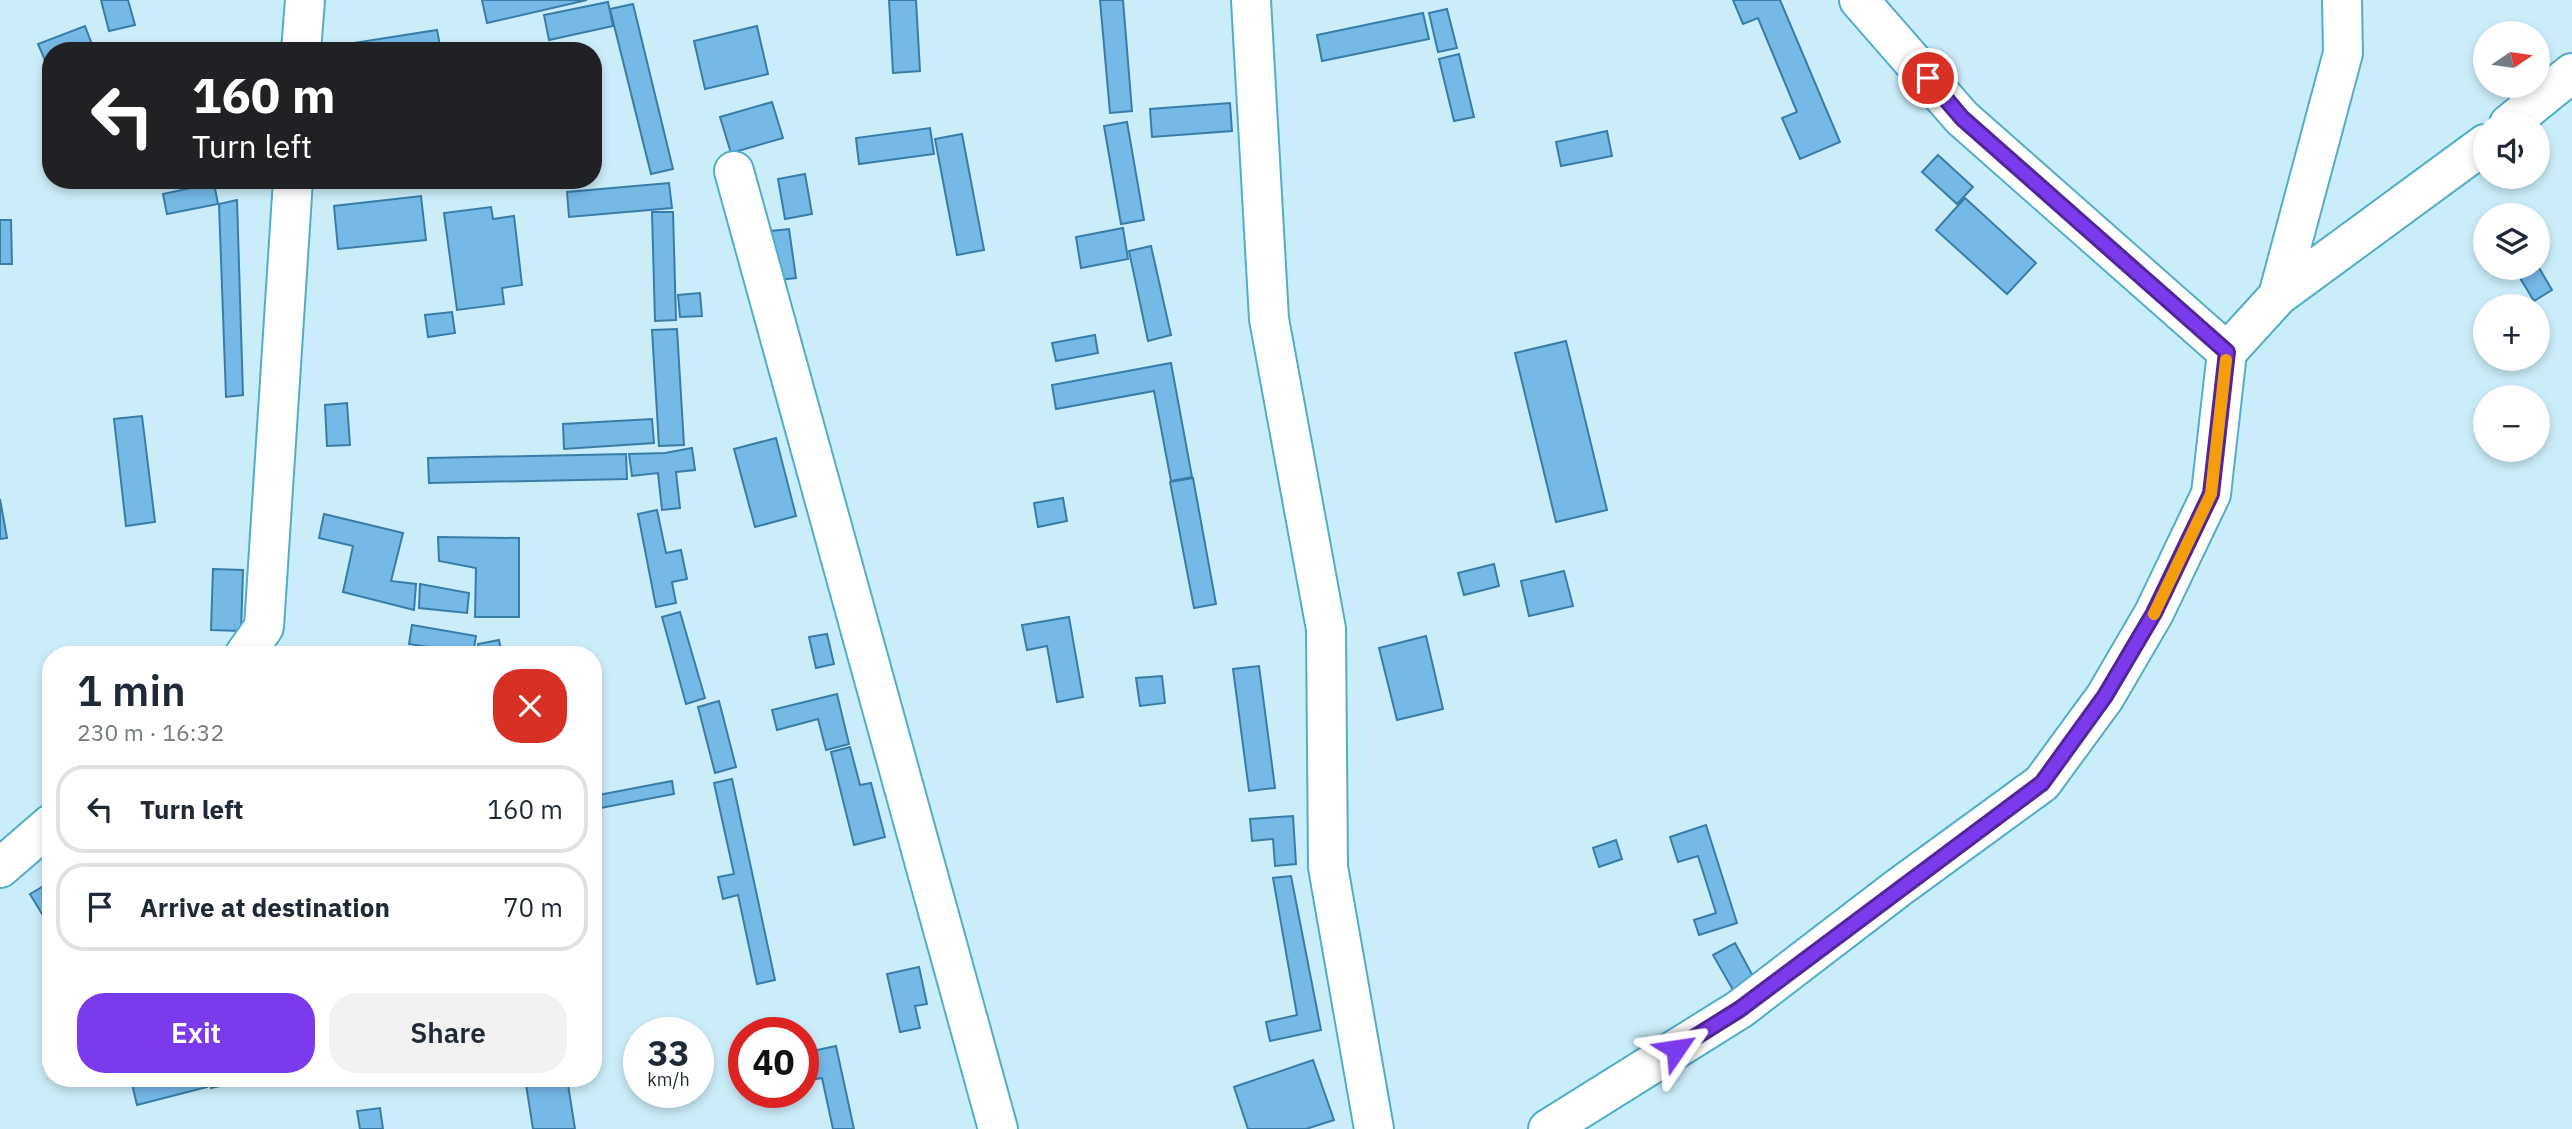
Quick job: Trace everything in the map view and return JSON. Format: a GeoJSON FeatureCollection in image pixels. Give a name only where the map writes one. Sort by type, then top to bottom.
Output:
{"type":"FeatureCollection","features":[{"type":"Feature","properties":{"kind":"street"},"geometry":{"type":"LineString","coordinates":[[302,42],[305,0]]}},
{"type":"Feature","properties":{"kind":"street"},"geometry":{"type":"LineString","coordinates":[[1251,0],[1269,319],[1326,629],[1328,867],[1374,1129]]}},
{"type":"Feature","properties":{"kind":"street"},"geometry":{"type":"LineString","coordinates":[[1859,0],[1962,118],[2227,352]]}},
{"type":"Feature","properties":{"kind":"street"},"geometry":{"type":"LineString","coordinates":[[2278,296],[2343,53],[2342,0]]}},
{"type":"Feature","properties":{"kind":"street"},"geometry":{"type":"LineString","coordinates":[[2524,112],[2572,73]]}},
{"type":"Feature","properties":{"kind":"street"},"geometry":{"type":"LineString","coordinates":[[1548,1129],[1740,1009],[2042,783],[2105,696],[2154,613],[2211,494],[2227,352],[2278,296],[2473,153]]}},
{"type":"Feature","properties":{"kind":"street"},"geometry":{"type":"LineString","coordinates":[[734,171],[998,1129]]}},
{"type":"Feature","properties":{"kind":"street"},"geometry":{"type":"LineString","coordinates":[[250,646],[264,626],[292,189]]}},
{"type":"Feature","properties":{"kind":"street"},"geometry":{"type":"LineString","coordinates":[[0,869],[42,832]]}},
{"type":"Feature","properties":{"kind":"building"},"geometry":{"type":"Polygon","coordinates":[[[101,0],[128,0],[135,25],[109,31],[101,0]]]}},
{"type":"Feature","properties":{"kind":"building"},"geometry":{"type":"Polygon","coordinates":[[[482,0],[587,0],[487,23],[482,0]]]}},
{"type":"Feature","properties":{"kind":"building"},"geometry":{"type":"Polygon","coordinates":[[[889,0],[916,0],[920,71],[893,73],[889,0]]]}},
{"type":"Feature","properties":{"kind":"building"},"geometry":{"type":"Polygon","coordinates":[[[1100,0],[1123,0],[1132,111],[1110,113],[1100,0]]]}},
{"type":"Feature","properties":{"kind":"building"},"geometry":{"type":"Polygon","coordinates":[[[1733,0],[1780,0],[1840,142],[1800,159],[1782,118],[1797,112],[1758,18],[1743,24],[1733,0]]]}},
{"type":"Feature","properties":{"kind":"building"},"geometry":{"type":"Polygon","coordinates":[[[608,2],[613,26],[549,40],[544,15],[608,2]]]}},
{"type":"Feature","properties":{"kind":"building"},"geometry":{"type":"Polygon","coordinates":[[[633,4],[673,169],[651,174],[610,9],[633,4]]]}},
{"type":"Feature","properties":{"kind":"building"},"geometry":{"type":"Polygon","coordinates":[[[1447,9],[1457,48],[1438,52],[1429,13],[1447,9]]]}},
{"type":"Feature","properties":{"kind":"building"},"geometry":{"type":"Polygon","coordinates":[[[1423,13],[1429,39],[1322,61],[1317,35],[1423,13]]]}},
{"type":"Feature","properties":{"kind":"building"},"geometry":{"type":"Polygon","coordinates":[[[85,26],[91,42],[43,42],[85,26]]]}},
{"type":"Feature","properties":{"kind":"building"},"geometry":{"type":"Polygon","coordinates":[[[757,26],[768,74],[705,89],[694,41],[757,26]]]}},
{"type":"Feature","properties":{"kind":"building"},"geometry":{"type":"Polygon","coordinates":[[[437,30],[439,42],[360,42],[437,30]]]}},
{"type":"Feature","properties":{"kind":"building"},"geometry":{"type":"Polygon","coordinates":[[[1459,54],[1474,117],[1454,121],[1439,59],[1459,54]]]}},
{"type":"Feature","properties":{"kind":"building"},"geometry":{"type":"Polygon","coordinates":[[[772,102],[783,138],[731,153],[720,117],[772,102]]]}},
{"type":"Feature","properties":{"kind":"building"},"geometry":{"type":"Polygon","coordinates":[[[1230,103],[1232,131],[1152,137],[1150,109],[1230,103]]]}},
{"type":"Feature","properties":{"kind":"building"},"geometry":{"type":"Polygon","coordinates":[[[1127,122],[1144,220],[1121,224],[1104,126],[1127,122]]]}},
{"type":"Feature","properties":{"kind":"building"},"geometry":{"type":"Polygon","coordinates":[[[930,128],[934,154],[859,164],[856,138],[930,128]]]}},
{"type":"Feature","properties":{"kind":"building"},"geometry":{"type":"Polygon","coordinates":[[[1607,131],[1612,156],[1561,166],[1556,142],[1607,131]]]}},
{"type":"Feature","properties":{"kind":"building"},"geometry":{"type":"Polygon","coordinates":[[[962,134],[984,250],[957,255],[935,139],[962,134]]]}},
{"type":"Feature","properties":{"kind":"building"},"geometry":{"type":"Polygon","coordinates":[[[1938,155],[1973,187],[1957,204],[1922,172],[1938,155]]]}},
{"type":"Feature","properties":{"kind":"building"},"geometry":{"type":"Polygon","coordinates":[[[805,174],[812,214],[785,219],[778,179],[805,174]]]}},
{"type":"Feature","properties":{"kind":"building"},"geometry":{"type":"Polygon","coordinates":[[[669,183],[672,208],[569,217],[567,192],[669,183]]]}},
{"type":"Feature","properties":{"kind":"building"},"geometry":{"type":"Polygon","coordinates":[[[186,189],[215,189],[218,204],[167,214],[163,194],[186,189]]]}},
{"type":"Feature","properties":{"kind":"building"},"geometry":{"type":"Polygon","coordinates":[[[421,196],[426,240],[338,249],[334,206],[421,196]]]}},
{"type":"Feature","properties":{"kind":"building"},"geometry":{"type":"Polygon","coordinates":[[[1965,198],[2036,263],[2007,294],[1936,230],[1965,198]]]}},
{"type":"Feature","properties":{"kind":"building"},"geometry":{"type":"Polygon","coordinates":[[[237,200],[243,395],[226,397],[219,204],[237,200]]]}},
{"type":"Feature","properties":{"kind":"building"},"geometry":{"type":"Polygon","coordinates":[[[491,207],[493,219],[514,216],[522,285],[502,288],[504,304],[457,310],[444,213],[491,207]]]}},
{"type":"Feature","properties":{"kind":"building"},"geometry":{"type":"Polygon","coordinates":[[[652,212],[673,212],[676,320],[655,321],[652,212]]]}},
{"type":"Feature","properties":{"kind":"building"},"geometry":{"type":"Polygon","coordinates":[[[0,220],[11,220],[12,264],[0,264],[0,220]]]}},
{"type":"Feature","properties":{"kind":"building"},"geometry":{"type":"Polygon","coordinates":[[[1123,228],[1128,259],[1081,268],[1076,237],[1123,228]]]}},
{"type":"Feature","properties":{"kind":"building"},"geometry":{"type":"Polygon","coordinates":[[[789,229],[796,278],[778,280],[771,231],[789,229]]]}},
{"type":"Feature","properties":{"kind":"building"},"geometry":{"type":"Polygon","coordinates":[[[1151,246],[1171,335],[1148,341],[1129,251],[1151,246]]]}},
{"type":"Feature","properties":{"kind":"building"},"geometry":{"type":"Polygon","coordinates":[[[2521,280],[2546,280],[2552,290],[2545,294],[2530,294],[2521,280]]]}},
{"type":"Feature","properties":{"kind":"building"},"geometry":{"type":"Polygon","coordinates":[[[700,293],[702,316],[680,317],[678,295],[700,293]]]}},
{"type":"Feature","properties":{"kind":"building"},"geometry":{"type":"Polygon","coordinates":[[[452,312],[455,333],[428,337],[425,315],[452,312]]]}},
{"type":"Feature","properties":{"kind":"building"},"geometry":{"type":"Polygon","coordinates":[[[677,329],[684,445],[659,446],[652,330],[677,329]]]}},
{"type":"Feature","properties":{"kind":"building"},"geometry":{"type":"Polygon","coordinates":[[[1095,335],[1098,353],[1056,361],[1052,343],[1095,335]]]}},
{"type":"Feature","properties":{"kind":"building"},"geometry":{"type":"Polygon","coordinates":[[[1566,341],[1607,510],[1556,522],[1515,353],[1566,341]]]}},
{"type":"Feature","properties":{"kind":"building"},"geometry":{"type":"Polygon","coordinates":[[[1171,363],[1192,477],[1171,481],[1154,391],[1056,409],[1052,385],[1171,363]]]}},
{"type":"Feature","properties":{"kind":"building"},"geometry":{"type":"Polygon","coordinates":[[[347,403],[350,445],[327,446],[325,405],[347,403]]]}},
{"type":"Feature","properties":{"kind":"building"},"geometry":{"type":"Polygon","coordinates":[[[142,416],[155,522],[126,526],[114,419],[142,416]]]}},
{"type":"Feature","properties":{"kind":"building"},"geometry":{"type":"Polygon","coordinates":[[[652,419],[654,443],[564,449],[563,424],[652,419]]]}},
{"type":"Feature","properties":{"kind":"building"},"geometry":{"type":"Polygon","coordinates":[[[776,438],[796,516],[755,527],[734,449],[776,438]]]}},
{"type":"Feature","properties":{"kind":"building"},"geometry":{"type":"Polygon","coordinates":[[[692,448],[695,470],[676,472],[680,508],[662,510],[658,473],[632,476],[629,454],[665,453],[692,448]]]}},
{"type":"Feature","properties":{"kind":"building"},"geometry":{"type":"Polygon","coordinates":[[[626,454],[627,479],[429,483],[428,458],[626,454]]]}},
{"type":"Feature","properties":{"kind":"building"},"geometry":{"type":"Polygon","coordinates":[[[1193,478],[1216,604],[1194,608],[1170,482],[1193,478]]]}},
{"type":"Feature","properties":{"kind":"building"},"geometry":{"type":"Polygon","coordinates":[[[1063,498],[1067,521],[1038,527],[1034,503],[1063,498]]]}},
{"type":"Feature","properties":{"kind":"building"},"geometry":{"type":"Polygon","coordinates":[[[0,499],[7,538],[0,539],[0,499]]]}},
{"type":"Feature","properties":{"kind":"building"},"geometry":{"type":"Polygon","coordinates":[[[657,510],[666,553],[681,550],[687,579],[672,582],[676,603],[656,607],[638,514],[657,510]]]}},
{"type":"Feature","properties":{"kind":"building"},"geometry":{"type":"Polygon","coordinates":[[[324,514],[403,533],[391,581],[416,584],[414,610],[343,592],[353,546],[319,538],[324,514]]]}},
{"type":"Feature","properties":{"kind":"building"},"geometry":{"type":"Polygon","coordinates":[[[438,537],[519,538],[519,617],[475,617],[476,568],[439,561],[438,537]]]}},
{"type":"Feature","properties":{"kind":"building"},"geometry":{"type":"Polygon","coordinates":[[[1494,564],[1499,586],[1464,595],[1458,573],[1494,564]]]}},
{"type":"Feature","properties":{"kind":"building"},"geometry":{"type":"Polygon","coordinates":[[[213,569],[243,570],[241,631],[211,630],[213,569]]]}},
{"type":"Feature","properties":{"kind":"building"},"geometry":{"type":"Polygon","coordinates":[[[1564,571],[1573,606],[1529,616],[1521,581],[1564,571]]]}},
{"type":"Feature","properties":{"kind":"building"},"geometry":{"type":"Polygon","coordinates":[[[420,584],[469,593],[467,613],[419,608],[420,584]]]}},
{"type":"Feature","properties":{"kind":"building"},"geometry":{"type":"Polygon","coordinates":[[[680,612],[705,698],[686,704],[662,617],[680,612]]]}},
{"type":"Feature","properties":{"kind":"building"},"geometry":{"type":"Polygon","coordinates":[[[1069,617],[1083,697],[1057,702],[1047,646],[1027,650],[1022,625],[1069,617]]]}},
{"type":"Feature","properties":{"kind":"building"},"geometry":{"type":"Polygon","coordinates":[[[412,625],[476,636],[474,646],[409,644],[412,625]]]}},
{"type":"Feature","properties":{"kind":"building"},"geometry":{"type":"Polygon","coordinates":[[[827,634],[834,664],[816,668],[809,637],[827,634]]]}},
{"type":"Feature","properties":{"kind":"building"},"geometry":{"type":"Polygon","coordinates":[[[1426,636],[1443,709],[1397,720],[1379,648],[1426,636]]]}},
{"type":"Feature","properties":{"kind":"building"},"geometry":{"type":"Polygon","coordinates":[[[499,640],[500,646],[478,646],[499,640]]]}},
{"type":"Feature","properties":{"kind":"building"},"geometry":{"type":"Polygon","coordinates":[[[1259,666],[1275,788],[1249,791],[1233,669],[1259,666]]]}},
{"type":"Feature","properties":{"kind":"building"},"geometry":{"type":"Polygon","coordinates":[[[1162,676],[1165,703],[1140,706],[1136,678],[1162,676]]]}},
{"type":"Feature","properties":{"kind":"building"},"geometry":{"type":"Polygon","coordinates":[[[837,694],[849,744],[826,750],[818,719],[777,730],[772,710],[837,694]]]}},
{"type":"Feature","properties":{"kind":"building"},"geometry":{"type":"Polygon","coordinates":[[[719,701],[736,767],[715,773],[698,707],[719,701]]]}},
{"type":"Feature","properties":{"kind":"building"},"geometry":{"type":"Polygon","coordinates":[[[850,747],[860,785],[871,783],[885,837],[854,845],[831,752],[850,747]]]}},
{"type":"Feature","properties":{"kind":"building"},"geometry":{"type":"Polygon","coordinates":[[[732,779],[775,980],[757,984],[738,895],[723,899],[718,877],[734,874],[714,783],[732,779]]]}},
{"type":"Feature","properties":{"kind":"building"},"geometry":{"type":"Polygon","coordinates":[[[672,781],[674,794],[602,808],[602,794],[672,781]]]}},
{"type":"Feature","properties":{"kind":"building"},"geometry":{"type":"Polygon","coordinates":[[[1293,816],[1296,864],[1275,866],[1273,839],[1252,841],[1250,819],[1293,816]]]}},
{"type":"Feature","properties":{"kind":"building"},"geometry":{"type":"Polygon","coordinates":[[[1706,825],[1737,923],[1699,935],[1694,920],[1716,913],[1698,856],[1678,862],[1670,837],[1706,825]]]}},
{"type":"Feature","properties":{"kind":"building"},"geometry":{"type":"Polygon","coordinates":[[[1616,840],[1622,859],[1599,867],[1593,848],[1616,840]]]}},
{"type":"Feature","properties":{"kind":"building"},"geometry":{"type":"Polygon","coordinates":[[[1291,876],[1321,1030],[1270,1041],[1266,1022],[1297,1015],[1273,878],[1291,876]]]}},
{"type":"Feature","properties":{"kind":"building"},"geometry":{"type":"Polygon","coordinates":[[[42,887],[42,914],[30,894],[42,887]]]}},
{"type":"Feature","properties":{"kind":"building"},"geometry":{"type":"Polygon","coordinates":[[[1735,943],[1754,978],[1733,990],[1713,955],[1735,943]]]}},
{"type":"Feature","properties":{"kind":"building"},"geometry":{"type":"Polygon","coordinates":[[[919,967],[927,1004],[915,1006],[920,1028],[900,1032],[887,974],[919,967]]]}},
{"type":"Feature","properties":{"kind":"building"},"geometry":{"type":"Polygon","coordinates":[[[836,1046],[854,1129],[833,1129],[822,1078],[819,1078],[819,1050],[836,1046]]]}},
{"type":"Feature","properties":{"kind":"building"},"geometry":{"type":"Polygon","coordinates":[[[1313,1060],[1334,1120],[1306,1129],[1248,1129],[1234,1087],[1313,1060]]]}},
{"type":"Feature","properties":{"kind":"building"},"geometry":{"type":"Polygon","coordinates":[[[133,1087],[207,1087],[137,1105],[133,1087]]]}},
{"type":"Feature","properties":{"kind":"building"},"geometry":{"type":"Polygon","coordinates":[[[526,1087],[568,1087],[575,1129],[533,1129],[526,1087]]]}},
{"type":"Feature","properties":{"kind":"building"},"geometry":{"type":"Polygon","coordinates":[[[380,1108],[383,1129],[360,1129],[357,1111],[380,1108]]]}},
{"type":"Feature","properties":{"kind":"slow traffic"},"geometry":{"type":"LineString","coordinates":[[2154,614],[2211,494],[2226,360]]}},
{"type":"Feature","properties":{"kind":"route"},"geometry":{"type":"LineString","coordinates":[[1676,1049],[1740,1009],[1898,888],[2042,783],[2105,696],[2154,613],[2211,494],[2227,352],[1962,118],[1928,78]]}}]}
